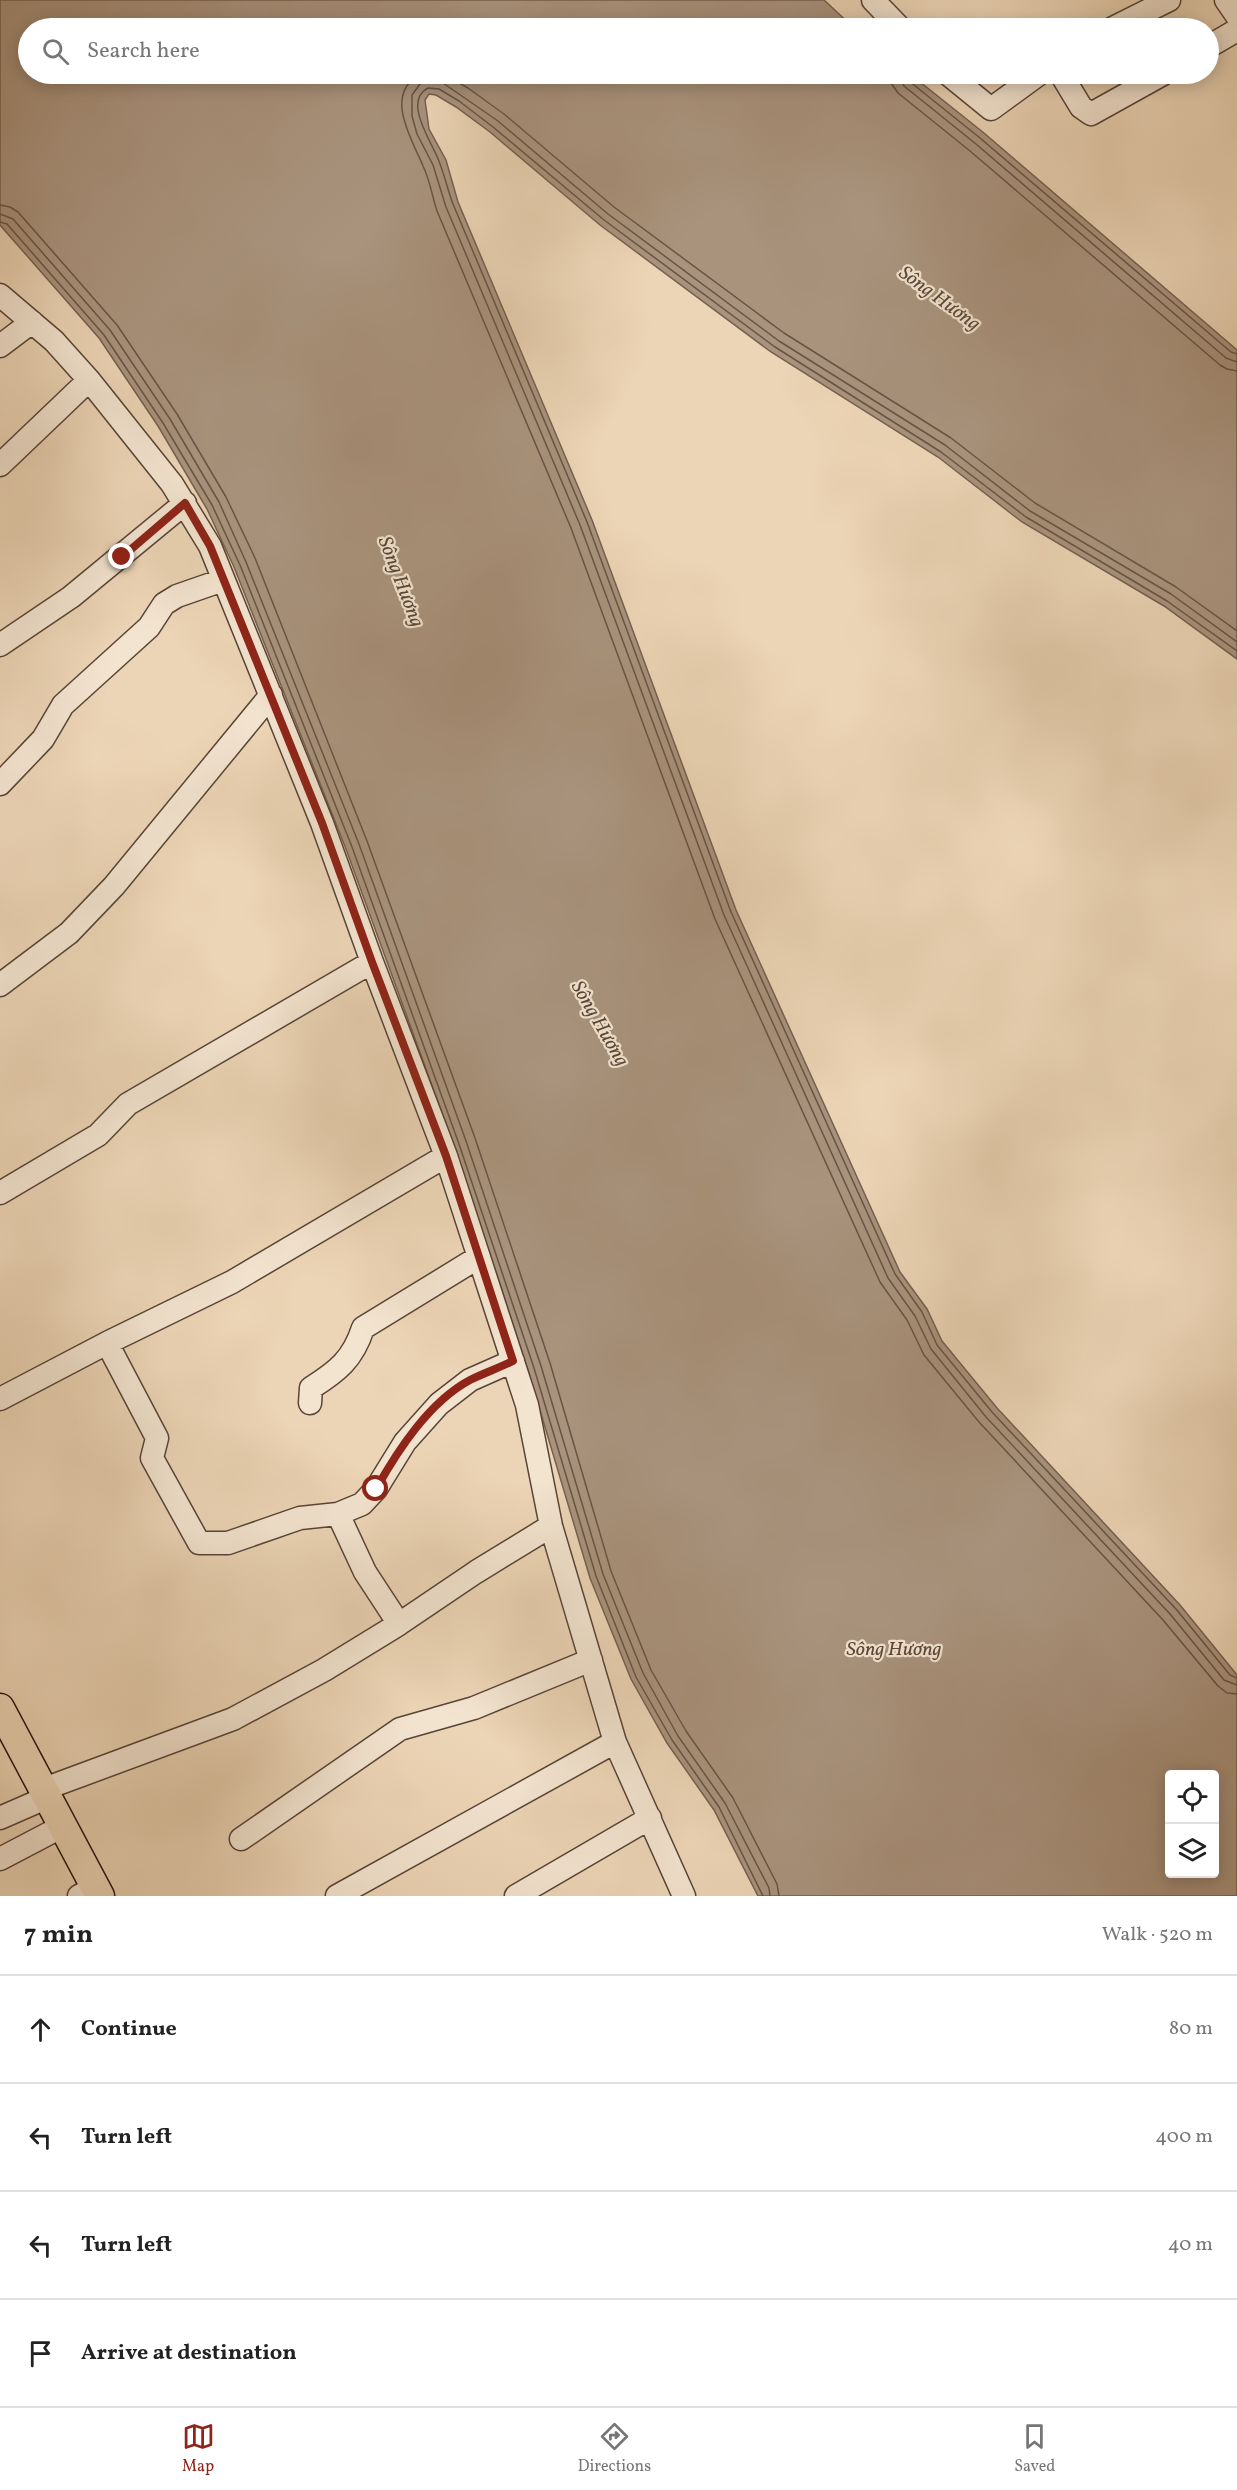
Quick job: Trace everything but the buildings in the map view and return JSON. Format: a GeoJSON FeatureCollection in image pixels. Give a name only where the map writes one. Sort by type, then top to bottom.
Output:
{"type":"FeatureCollection","features":[{"type":"Feature","properties":{"kind":"main road"},"geometry":{"type":"LineString","coordinates":[[0,1708],[63,1826],[91,1893]]}},
{"type":"Feature","properties":{"kind":"street"},"geometry":{"type":"LineString","coordinates":[[873,0],[890,18]]}},
{"type":"Feature","properties":{"kind":"street"},"geometry":{"type":"LineString","coordinates":[[1133,18],[1169,0]]}},
{"type":"Feature","properties":{"kind":"street"},"geometry":{"type":"LineString","coordinates":[[1226,0],[1237,16]]}},
{"type":"Feature","properties":{"kind":"street"},"geometry":{"type":"LineString","coordinates":[[1219,41],[1237,30]]}},
{"type":"Feature","properties":{"kind":"street"},"geometry":{"type":"LineString","coordinates":[[960,84],[991,109],[1025,84]]}},
{"type":"Feature","properties":{"kind":"street"},"geometry":{"type":"LineString","coordinates":[[1067,84],[1081,107],[1091,114],[1145,84]]}},
{"type":"Feature","properties":{"kind":"street"},"geometry":{"type":"LineString","coordinates":[[0,295],[54,340],[89,380],[185,503],[210,546],[322,823],[446,1156],[527,1405],[551,1526],[615,1742],[684,1896]]}},
{"type":"Feature","properties":{"kind":"street"},"geometry":{"type":"LineString","coordinates":[[0,346],[32,322]]}},
{"type":"Feature","properties":{"kind":"street"},"geometry":{"type":"LineString","coordinates":[[0,465],[89,380]]}},
{"type":"Feature","properties":{"kind":"street"},"geometry":{"type":"LineString","coordinates":[[0,645],[71,597],[185,503]]}},
{"type":"Feature","properties":{"kind":"street"},"geometry":{"type":"LineString","coordinates":[[0,784],[42,739],[63,705],[149,627],[164,604],[177,596],[223,580]]}},
{"type":"Feature","properties":{"kind":"street"},"geometry":{"type":"LineString","coordinates":[[0,985],[69,933],[114,886],[271,695]]}},
{"type":"Feature","properties":{"kind":"street"},"geometry":{"type":"LineString","coordinates":[[0,1193],[98,1135],[128,1104],[372,962]]}},
{"type":"Feature","properties":{"kind":"street"},"geometry":{"type":"LineString","coordinates":[[0,1399],[107,1343],[232,1282],[446,1156]]}},
{"type":"Feature","properties":{"kind":"street"},"geometry":{"type":"LineString","coordinates":[[310,1403],[311,1388],[337,1371],[357,1347],[363,1328],[479,1257]]}},
{"type":"Feature","properties":{"kind":"street"},"geometry":{"type":"LineString","coordinates":[[107,1343],[157,1438],[152,1458],[199,1544],[228,1543],[300,1518],[338,1514],[355,1508],[370,1497],[405,1442],[452,1393],[470,1380],[513,1361]]}},
{"type":"Feature","properties":{"kind":"street"},"geometry":{"type":"LineString","coordinates":[[338,1514],[365,1572],[399,1624]]}},
{"type":"Feature","properties":{"kind":"street"},"geometry":{"type":"LineString","coordinates":[[0,1818],[46,1793],[233,1719],[324,1670],[551,1526]]}},
{"type":"Feature","properties":{"kind":"street"},"geometry":{"type":"LineString","coordinates":[[241,1839],[400,1729],[474,1708],[591,1660]]}},
{"type":"Feature","properties":{"kind":"street"},"geometry":{"type":"LineString","coordinates":[[337,1896],[615,1742]]}},
{"type":"Feature","properties":{"kind":"street"},"geometry":{"type":"LineString","coordinates":[[516,1896],[650,1818]]}},
{"type":"Feature","properties":{"kind":"street"},"geometry":{"type":"LineString","coordinates":[[0,1859],[63,1826]]}},
{"type":"Feature","properties":{"kind":"water","name":"Sông Hương"},"geometry":{"type":"Polygon","coordinates":[[[0,0],[824,0],[843,18],[18,18],[18,84],[923,84],[984,133],[1237,350],[1237,659],[1164,606],[1022,522],[938,457],[771,352],[600,225],[490,132],[456,107],[436,95],[429,94],[425,100],[429,129],[446,160],[458,202],[592,520],[736,910],[900,1272],[927,1309],[942,1341],[997,1408],[1180,1605],[1237,1675],[1237,1896],[758,1896],[714,1810],[667,1743],[631,1679],[590,1578],[528,1370],[454,1146],[346,849],[234,567],[207,509],[158,426],[99,338],[0,225],[0,0]]]}},
{"type":"Feature","properties":{"kind":"route"},"geometry":{"type":"LineString","coordinates":[[122,557],[185,503],[210,546],[322,823],[446,1156],[513,1361],[470,1380],[440,1404],[413,1431],[376,1489]]}}]}
